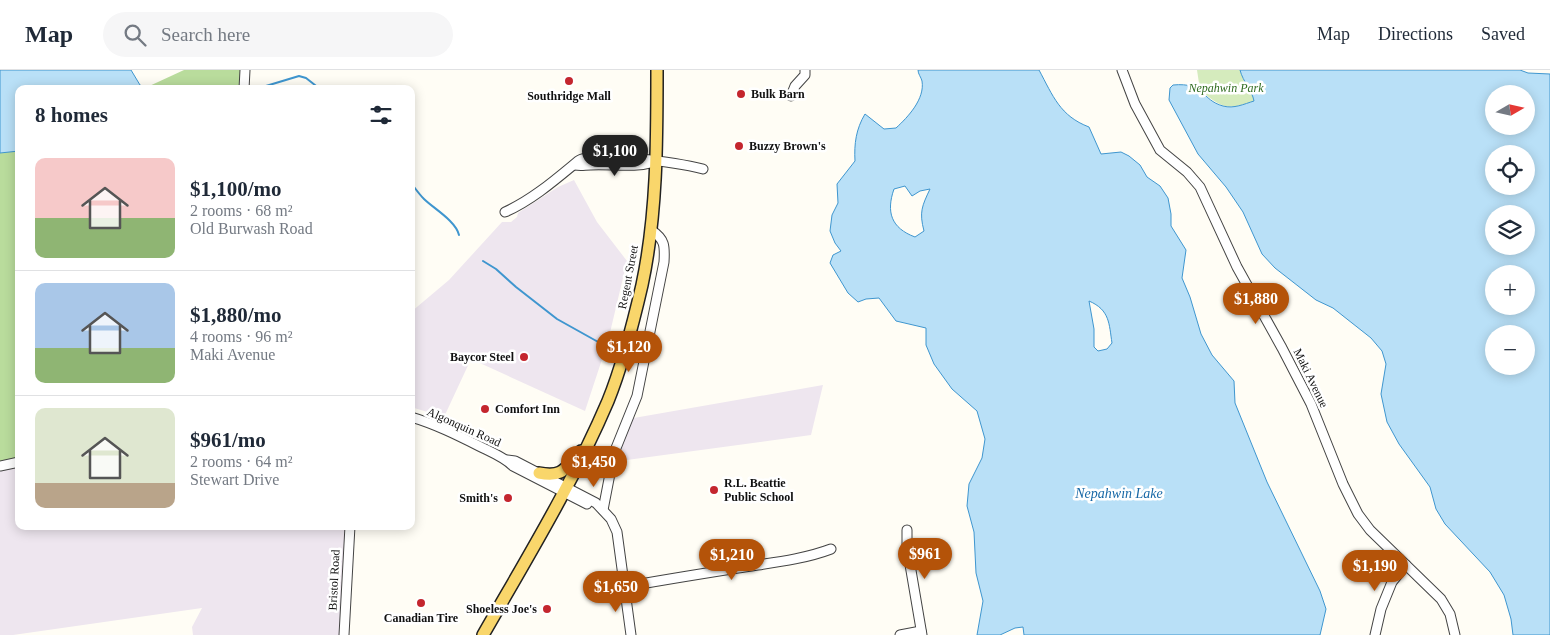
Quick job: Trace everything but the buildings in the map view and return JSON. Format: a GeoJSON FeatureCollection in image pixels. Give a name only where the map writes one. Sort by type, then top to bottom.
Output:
{"type":"FeatureCollection","features":[{"type":"Feature","properties":{"kind":"main road","name":"Regent Street"},"geometry":{"type":"LineString","coordinates":[[483,635],[566,490],[608,400],[627,344],[642,284],[651,230],[657,70]]}},
{"type":"Feature","properties":{"kind":"main road"},"geometry":{"type":"LineString","coordinates":[[539,473],[552,475],[562,472],[586,447]]}},
{"type":"Feature","properties":{"kind":"street"},"geometry":{"type":"LineString","coordinates":[[244,85],[245,70]]}},
{"type":"Feature","properties":{"kind":"street"},"geometry":{"type":"LineString","coordinates":[[791,96],[795,86],[805,75],[805,70]]}},
{"type":"Feature","properties":{"kind":"street","name":"Maki Avenue"},"geometry":{"type":"LineString","coordinates":[[1122,70],[1135,104],[1160,150],[1187,172],[1200,188],[1237,267],[1311,404],[1343,484],[1358,514],[1370,530],[1441,599],[1450,614],[1455,635]]}},
{"type":"Feature","properties":{"kind":"street"},"geometry":{"type":"LineString","coordinates":[[505,212],[528,200],[575,165],[641,166],[655,162],[683,164],[704,169]]}},
{"type":"Feature","properties":{"kind":"street"},"geometry":{"type":"LineString","coordinates":[[603,510],[614,453],[637,396],[664,262],[665,249],[662,238],[651,230]]}},
{"type":"Feature","properties":{"kind":"street","name":"Algonquin Road"},"geometry":{"type":"LineString","coordinates":[[415,418],[432,423],[507,460],[513,466],[566,490]]}},
{"type":"Feature","properties":{"kind":"street","name":"Algonquin Road"},"geometry":{"type":"LineString","coordinates":[[507,460],[515,461],[539,473],[566,490]]}},
{"type":"Feature","properties":{"kind":"street"},"geometry":{"type":"LineString","coordinates":[[0,466],[15,463]]}},
{"type":"Feature","properties":{"kind":"street"},"geometry":{"type":"LineString","coordinates":[[566,490],[593,508],[603,510],[611,518],[617,532],[631,635]]}},
{"type":"Feature","properties":{"kind":"street","name":"Bristol Road"},"geometry":{"type":"LineString","coordinates":[[344,635],[350,530]]}},
{"type":"Feature","properties":{"kind":"street"},"geometry":{"type":"LineString","coordinates":[[900,635],[922,633],[907,547],[907,530]]}},
{"type":"Feature","properties":{"kind":"street"},"geometry":{"type":"LineString","coordinates":[[624,587],[794,559],[819,554],[831,549]]}},
{"type":"Feature","properties":{"kind":"street"},"geometry":{"type":"LineString","coordinates":[[1375,635],[1392,582],[1406,565]]}},
{"type":"Feature","properties":{"kind":"shaded area"},"geometry":{"type":"Polygon","coordinates":[[[574,180],[597,222],[627,261],[608,341],[585,411],[471,359],[444,417],[415,408],[415,309],[449,280],[502,222],[511,222],[517,217],[518,213],[558,187],[574,180]]]}},
{"type":"Feature","properties":{"kind":"shaded area"},"geometry":{"type":"Polygon","coordinates":[[[823,385],[811,435],[612,462],[628,419],[823,385]]]}},
{"type":"Feature","properties":{"kind":"shaded area"},"geometry":{"type":"Polygon","coordinates":[[[15,463],[15,530],[350,530],[344,635],[193,635],[192,627],[202,608],[13,635],[0,635],[0,465],[15,463]]]}},
{"type":"Feature","properties":{"kind":"green space"},"geometry":{"type":"Polygon","coordinates":[[[184,70],[245,70],[244,85],[152,85],[184,70]]]}},
{"type":"Feature","properties":{"kind":"green space","name":"Nepahwin Park"},"geometry":{"type":"Polygon","coordinates":[[[1197,70],[1240,70],[1255,101],[1237,106],[1225,106],[1214,101],[1200,90],[1197,70]]]}},
{"type":"Feature","properties":{"kind":"green space"},"geometry":{"type":"Polygon","coordinates":[[[15,151],[15,463],[0,466],[0,153],[15,151]]]}},
{"type":"Feature","properties":{"kind":"water"},"geometry":{"type":"Polygon","coordinates":[[[0,70],[131,70],[140,85],[15,85],[15,151],[0,153],[0,70]]]}},
{"type":"Feature","properties":{"kind":"water","name":"Nepahwin Lake"},"geometry":{"type":"Polygon","coordinates":[[[918,70],[1039,70],[1053,97],[1064,111],[1089,127],[1101,154],[1121,152],[1129,156],[1140,165],[1147,177],[1160,186],[1168,198],[1171,226],[1186,250],[1182,278],[1201,334],[1212,355],[1234,381],[1235,403],[1267,482],[1320,591],[1326,609],[1320,635],[1024,635],[1023,627],[1015,628],[1000,635],[977,635],[983,601],[976,573],[974,532],[967,506],[969,484],[982,458],[985,439],[977,411],[952,389],[934,364],[926,345],[926,328],[896,321],[879,298],[858,302],[848,293],[830,263],[833,255],[841,251],[830,231],[832,215],[838,203],[837,184],[855,161],[856,137],[859,125],[865,114],[884,129],[896,128],[915,107],[921,94],[922,81],[918,70]],[[905,186],[894,189],[891,205],[892,218],[900,229],[915,237],[924,231],[922,209],[930,189],[920,191],[912,196],[905,186]],[[1089,301],[1094,329],[1094,347],[1098,351],[1107,349],[1112,343],[1107,318],[1101,309],[1089,301]]]}},
{"type":"Feature","properties":{"kind":"water"},"geometry":{"type":"Polygon","coordinates":[[[1240,70],[1520,70],[1528,73],[1550,74],[1550,635],[1513,635],[1511,619],[1504,595],[1490,572],[1445,524],[1436,509],[1430,487],[1399,444],[1387,422],[1381,394],[1386,364],[1382,351],[1371,338],[1333,308],[1316,300],[1275,268],[1262,254],[1243,212],[1226,187],[1198,154],[1169,100],[1170,88],[1173,85],[1191,86],[1210,100],[1227,107],[1235,107],[1254,101],[1240,70]]]}},
{"type":"Feature","properties":{"kind":"waterway"},"geometry":{"type":"LineString","coordinates":[[269,85],[299,76],[306,78],[315,85]]}},
{"type":"Feature","properties":{"kind":"waterway"},"geometry":{"type":"LineString","coordinates":[[415,188],[424,199],[454,225],[459,235]]}},
{"type":"Feature","properties":{"kind":"waterway"},"geometry":{"type":"LineString","coordinates":[[483,261],[496,269],[557,319],[600,343]]}},
{"type":"Feature","properties":{"kind":"place","name":"Southridge Mall"},"geometry":{"type":"Point","coordinates":[569,81]}},
{"type":"Feature","properties":{"kind":"place","name":"Bulk Barn"},"geometry":{"type":"Point","coordinates":[741,94]}},
{"type":"Feature","properties":{"kind":"place","name":"Buzzy Brown's"},"geometry":{"type":"Point","coordinates":[739,146]}},
{"type":"Feature","properties":{"kind":"place","name":"Baycor Steel"},"geometry":{"type":"Point","coordinates":[524,357]}},
{"type":"Feature","properties":{"kind":"place","name":"Comfort Inn"},"geometry":{"type":"Point","coordinates":[485,409]}},
{"type":"Feature","properties":{"kind":"place","name":"R.L. Beattie Public School"},"geometry":{"type":"Point","coordinates":[714,490]}},
{"type":"Feature","properties":{"kind":"place","name":"Smith's"},"geometry":{"type":"Point","coordinates":[508,498]}},
{"type":"Feature","properties":{"kind":"place","name":"Canadian Tire"},"geometry":{"type":"Point","coordinates":[421,603]}},
{"type":"Feature","properties":{"kind":"place","name":"Shoeless Joe's"},"geometry":{"type":"Point","coordinates":[547,609]}}]}
